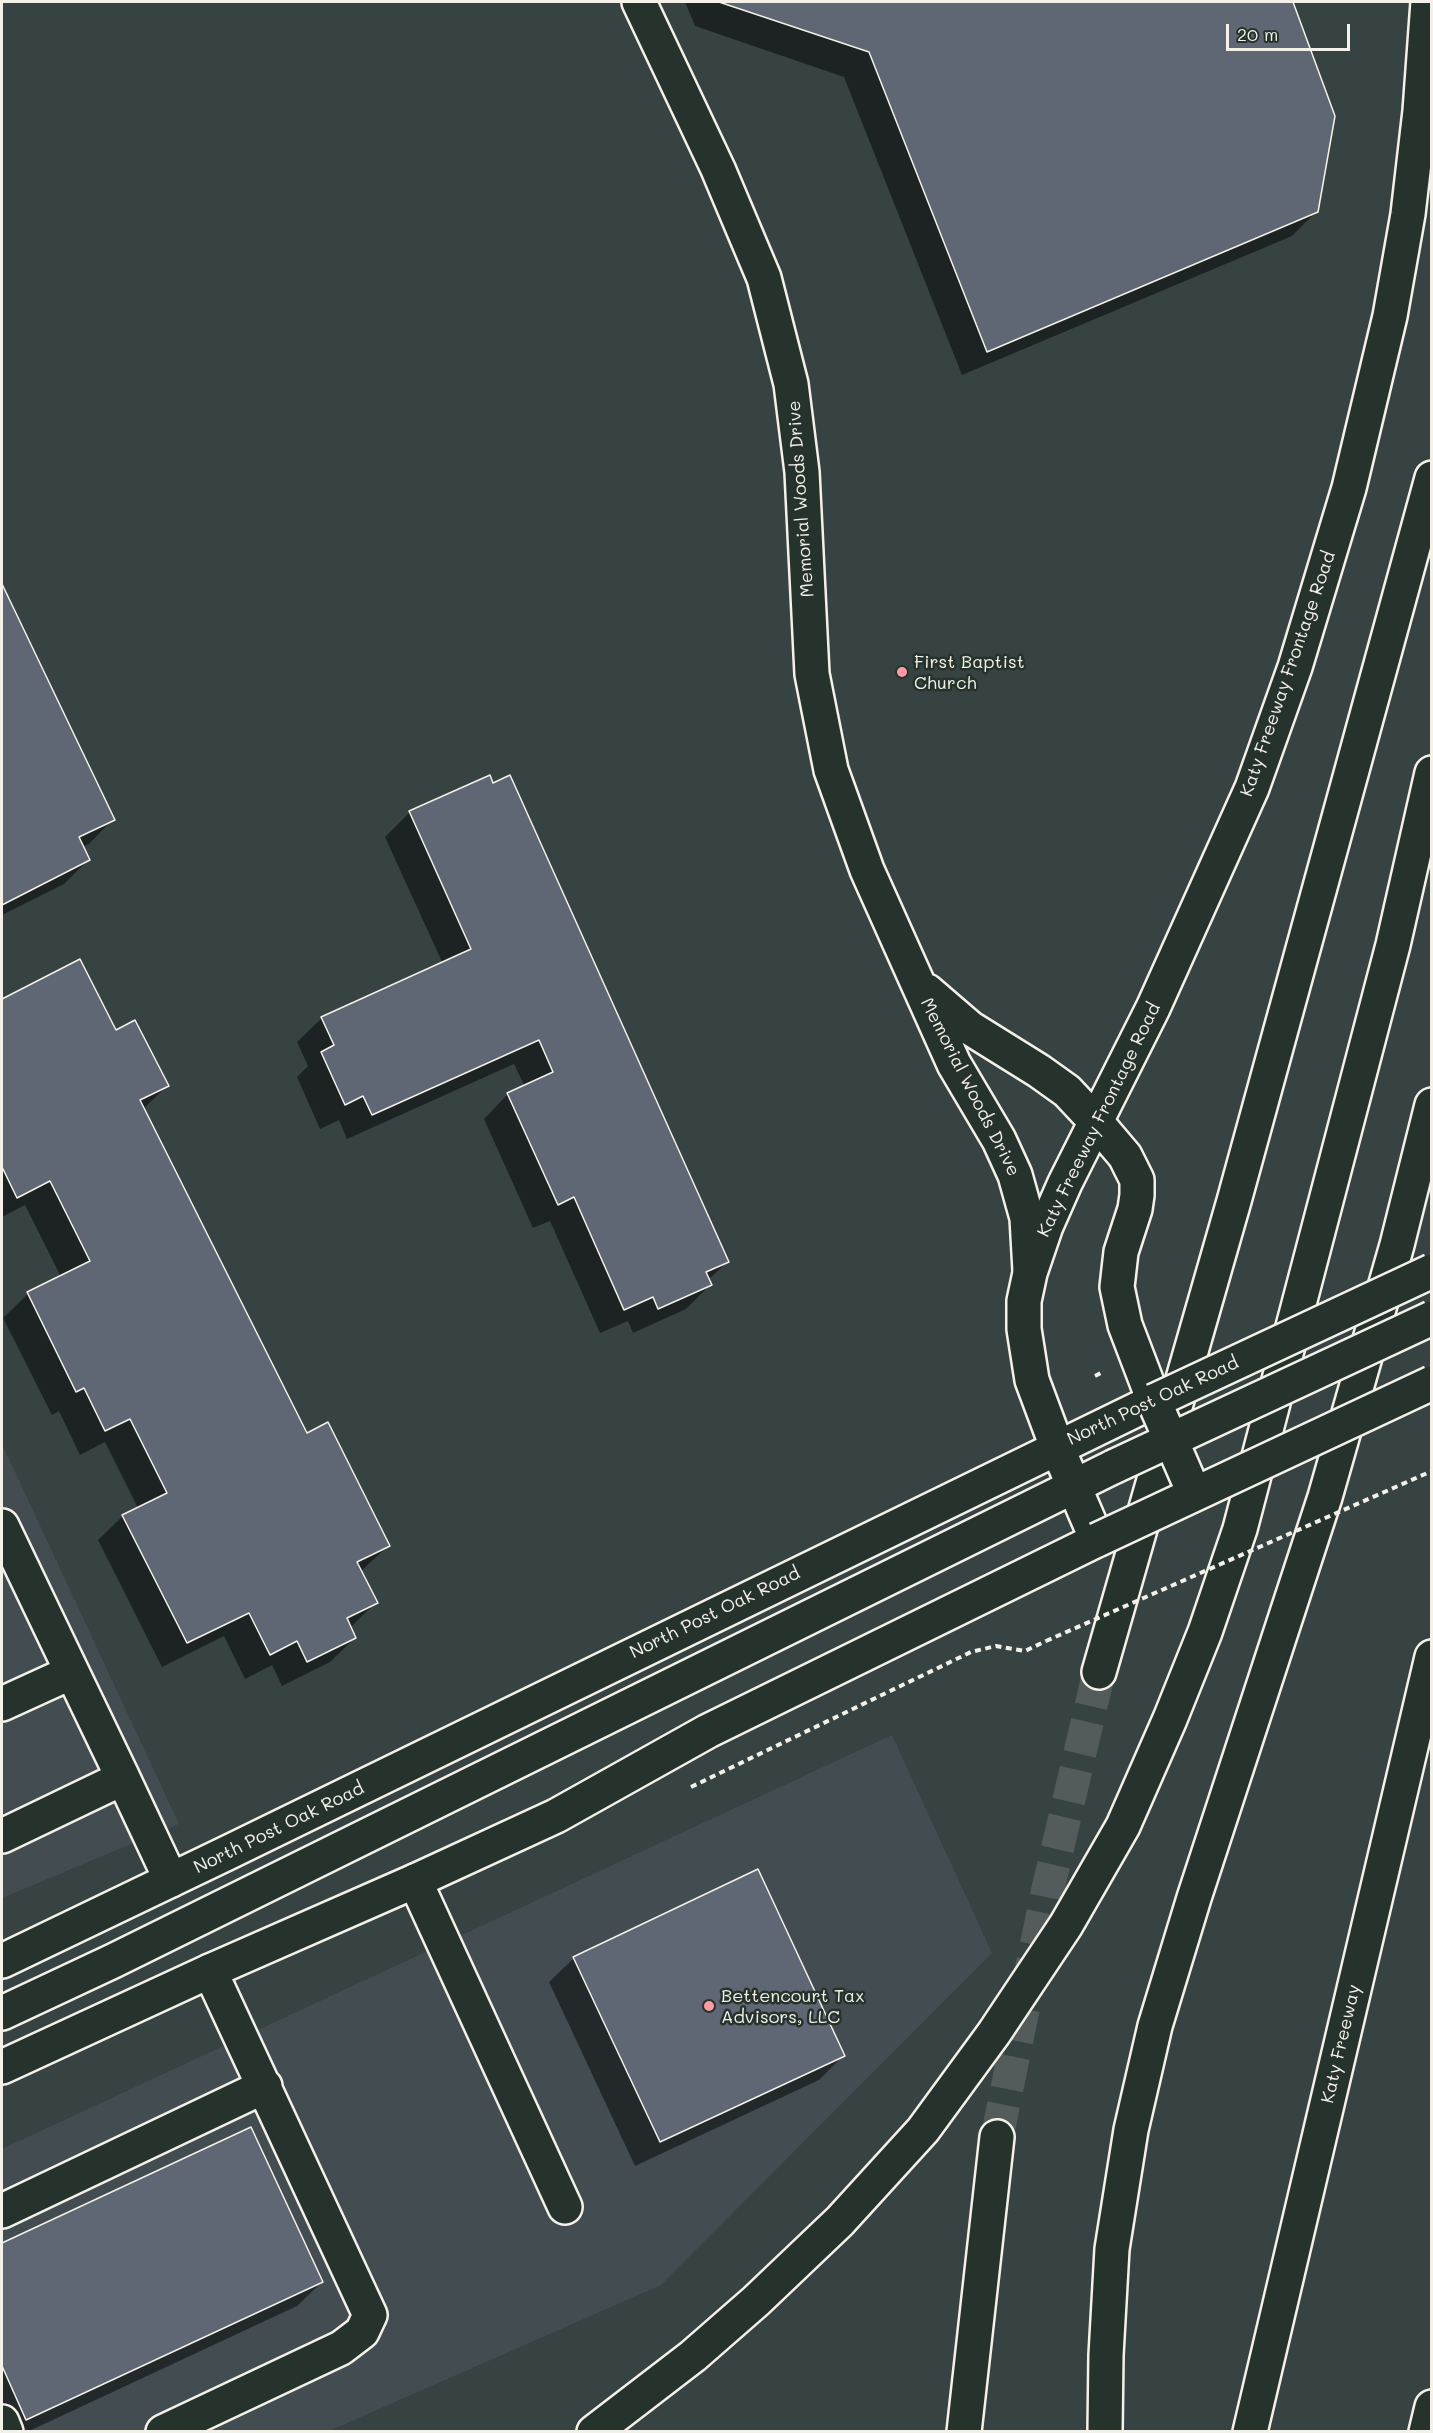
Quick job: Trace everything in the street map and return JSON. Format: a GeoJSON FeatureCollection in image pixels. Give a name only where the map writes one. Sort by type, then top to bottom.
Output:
{"type":"FeatureCollection","features":[{"type":"Feature","properties":{"kind":"main road","name":"Memorial Woods Drive"},"geometry":{"type":"LineString","coordinates":[[639,2],[718,169],[764,278],[791,384],[802,472],[812,674],[831,770],[867,870],[954,1064],[999,1140],[1015,1175],[1027,1218],[1030,1274]]}},
{"type":"Feature","properties":{"kind":"main road","name":"Katy Freeway Frontage Road"},"geometry":{"type":"LineString","coordinates":[[1097,1540],[1057,1447],[1032,1380],[1026,1356],[1024,1301],[1030,1274],[1046,1226],[1153,1008],[1252,788],[1295,667],[1349,488],[1390,316],[1408,214],[1420,111],[1428,2]]}},
{"type":"Feature","properties":{"kind":"main road"},"geometry":{"type":"LineString","coordinates":[[1099,1672],[1234,1201],[1431,478]]}},
{"type":"Feature","properties":{"kind":"main road"},"geometry":{"type":"LineString","coordinates":[[594,2432],[693,2356],[756,2301],[840,2221],[923,2130],[994,2034],[1059,1935],[1123,1826],[1205,1632],[1240,1529],[1393,945],[1431,773]]}},
{"type":"Feature","properties":{"kind":"main road","name":"Memorial Woods Drive"},"geometry":{"type":"LineString","coordinates":[[914,972],[931,996],[951,1013],[986,1039],[1067,1091],[1125,1156],[1137,1180],[1136,1209],[1121,1252],[1117,1287],[1141,1395],[1170,1440],[1194,1493]]}},
{"type":"Feature","properties":{"kind":"main road"},"geometry":{"type":"LineString","coordinates":[[1105,2432],[1106,2355],[1112,2248],[1131,2130],[1155,2026],[1325,1497],[1397,1245],[1431,1105]]}},
{"type":"Feature","properties":{"kind":"main road","name":"North Post Oak Road"},"geometry":{"type":"LineString","coordinates":[[2,1961],[1057,1447],[1141,1395],[1431,1271]]}},
{"type":"Feature","properties":{"kind":"main road"},"geometry":{"type":"LineString","coordinates":[[2,2013],[1113,1467],[1431,1318]]}},
{"type":"Feature","properties":{"kind":"main road"},"geometry":{"type":"LineString","coordinates":[[2,2067],[556,1816],[708,1731],[1194,1493],[1431,1383]]}},
{"type":"Feature","properties":{"kind":"main road"},"geometry":{"type":"LineString","coordinates":[[2,1526],[171,1880]]}},
{"type":"Feature","properties":{"kind":"main road","name":"Katy Freeway"},"geometry":{"type":"LineString","coordinates":[[1250,2432],[1431,1657]]}},
{"type":"Feature","properties":{"kind":"main road"},"geometry":{"type":"LineString","coordinates":[[2,1704],[72,1672]]}},
{"type":"Feature","properties":{"kind":"main road"},"geometry":{"type":"LineString","coordinates":[[2,1836],[123,1778]]}},
{"type":"Feature","properties":{"kind":"main road"},"geometry":{"type":"LineString","coordinates":[[415,1881],[565,2207]]}},
{"type":"Feature","properties":{"kind":"main road"},"geometry":{"type":"LineString","coordinates":[[163,2432],[341,2348],[362,2332],[370,2314],[210,1971]]}},
{"type":"Feature","properties":{"kind":"main road"},"geometry":{"type":"LineString","coordinates":[[2,2211],[265,2086]]}},
{"type":"Feature","properties":{"kind":"main road"},"geometry":{"type":"LineString","coordinates":[[964,2432],[997,2137]]}},
{"type":"Feature","properties":{"kind":"main road"},"geometry":{"type":"LineString","coordinates":[[1426,2432],[1431,2407]]}},
{"type":"Feature","properties":{"kind":"main road"},"geometry":{"type":"LineString","coordinates":[[2,2422],[6,2432]]}},
{"type":"Feature","properties":{"kind":"path"},"geometry":{"type":"LineString","coordinates":[[680,1793],[971,1652],[996,1646],[1025,1651],[1431,1471]]}},
{"type":"Feature","properties":{"kind":"shaded area"},"geometry":{"type":"Polygon","coordinates":[[[2,1444],[179,1824],[2,1898],[2,1444]]]}},
{"type":"Feature","properties":{"kind":"shaded area"},"geometry":{"type":"Polygon","coordinates":[[[892,1735],[992,1953],[661,2285],[329,2431],[2,2431],[2,2149],[892,1735]]]}},
{"type":"Feature","properties":{"kind":"building"},"geometry":{"type":"Polygon","coordinates":[[[719,2],[1293,2],[1335,116],[1318,212],[987,352],[869,52],[719,2]]]}},
{"type":"Feature","properties":{"kind":"building"},"geometry":{"type":"Polygon","coordinates":[[[2,584],[115,820],[79,837],[90,860],[2,905],[2,584]]]}},
{"type":"Feature","properties":{"kind":"building"},"geometry":{"type":"Polygon","coordinates":[[[490,775],[493,783],[510,775],[729,1262],[706,1272],[712,1285],[658,1309],[653,1297],[624,1310],[574,1197],[558,1205],[507,1093],[553,1072],[539,1040],[372,1115],[363,1096],[345,1105],[321,1052],[334,1045],[321,1017],[471,949],[409,811],[490,775]]]}},
{"type":"Feature","properties":{"kind":"building"},"geometry":{"type":"Polygon","coordinates":[[[80,959],[116,1030],[135,1020],[169,1086],[140,1100],[307,1433],[328,1422],[390,1546],[357,1562],[378,1603],[347,1618],[356,1638],[307,1662],[297,1641],[270,1655],[249,1613],[187,1643],[122,1515],[167,1493],[130,1419],[105,1431],[84,1388],[76,1392],[27,1292],[90,1261],[50,1181],[17,1198],[2,1167],[2,999],[80,959]]]}},
{"type":"Feature","properties":{"kind":"building","name":"Bettencourt Tax Advisors, LLC"},"geometry":{"type":"Polygon","coordinates":[[[758,1869],[845,2056],[660,2142],[573,1957],[758,1869]]]}},
{"type":"Feature","properties":{"kind":"building"},"geometry":{"type":"Polygon","coordinates":[[[251,2127],[323,2282],[26,2420],[2,2366],[2,2243],[251,2127]]]}},
{"type":"Feature","properties":{"kind":"tunnel"},"geometry":{"type":"LineString","coordinates":[[997,2137],[1047,1893],[1099,1672]]}},
{"type":"Feature","properties":{"kind":"place","name":"First Baptist Church"},"geometry":{"type":"Point","coordinates":[902,672]}},
{"type":"Feature","properties":{"kind":"place","name":"Bettencourt Tax Advisors, LLC"},"geometry":{"type":"Point","coordinates":[709,2006]}}]}
